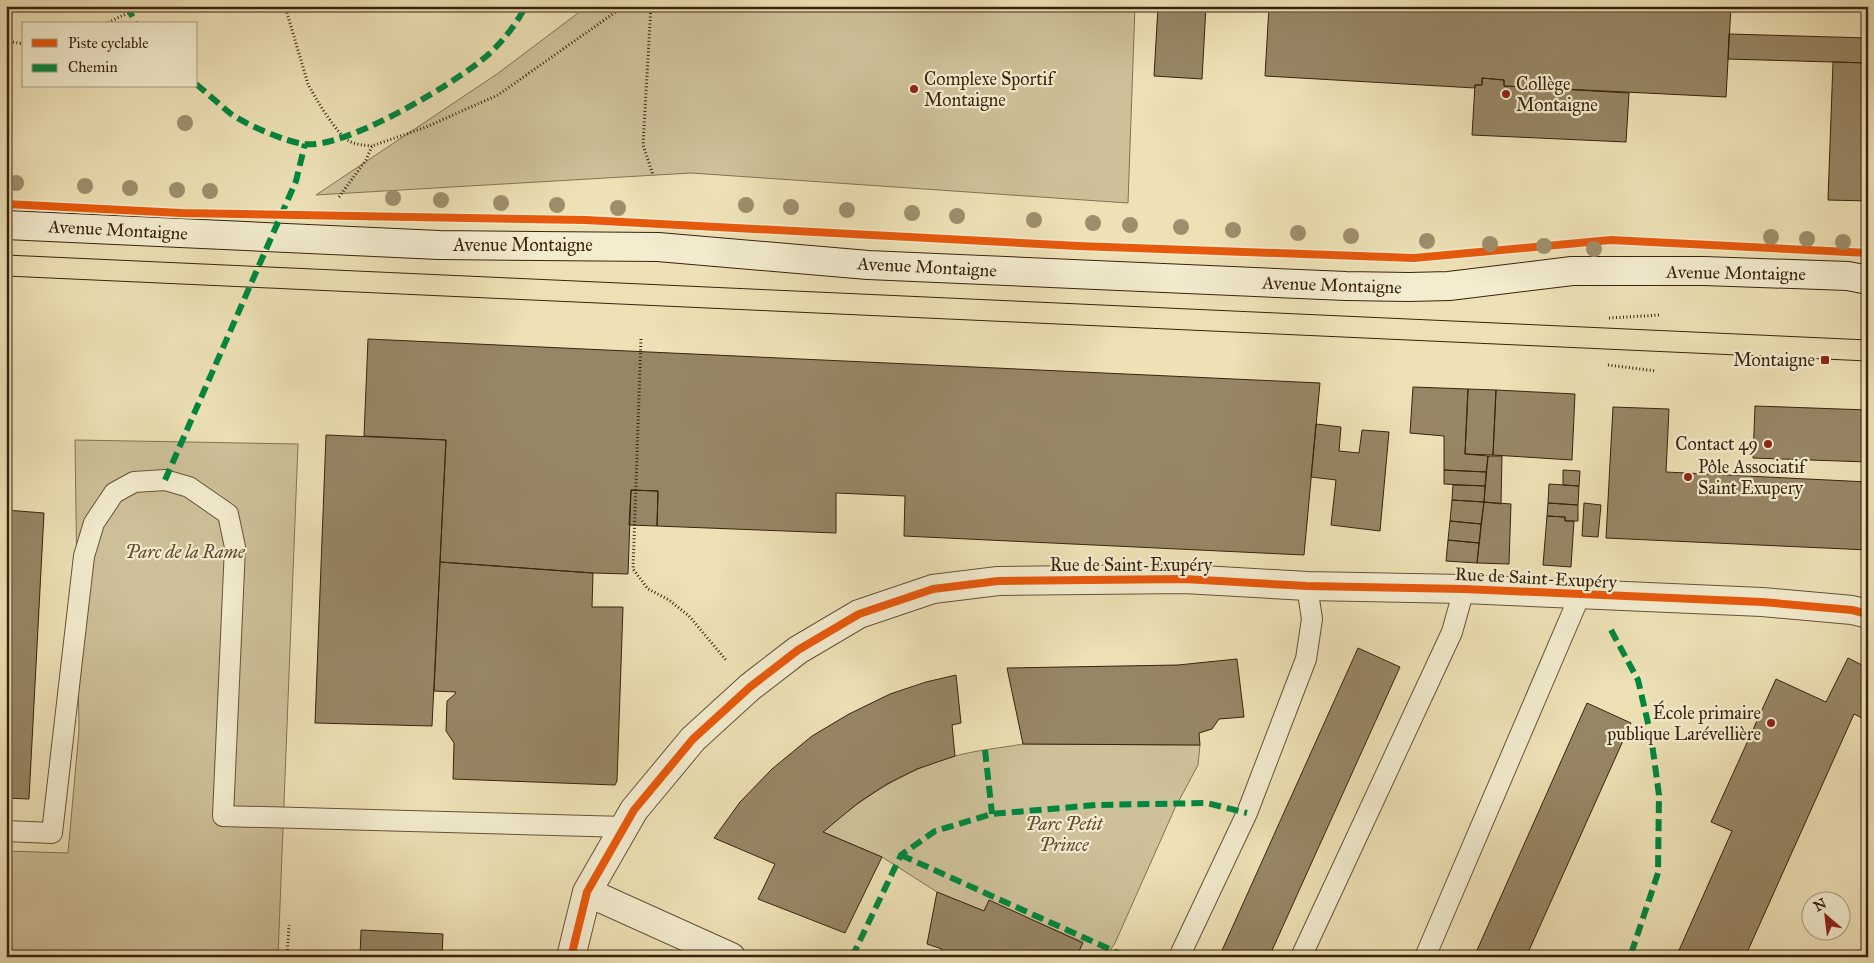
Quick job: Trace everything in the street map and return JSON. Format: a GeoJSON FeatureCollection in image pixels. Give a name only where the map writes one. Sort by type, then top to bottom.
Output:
{"type":"FeatureCollection","features":[{"type":"Feature","properties":{"kind":"main road","name":"Avenue Montaigne"},"geometry":{"type":"LineString","coordinates":[[6,225],[439,246],[620,245],[666,247],[868,265],[1346,286],[1449,286],[1572,272],[1704,271],[1861,277]]}},
{"type":"Feature","properties":{"kind":"main road","name":"Rue de Saint-Exupéry"},"geometry":{"type":"LineString","coordinates":[[571,957],[587,892],[634,810],[693,739],[750,687],[798,650],[859,614],[932,589],[998,580],[1184,578],[1307,586],[1464,589],[1762,602],[1852,610],[1868,614]]}},
{"type":"Feature","properties":{"kind":"main road"},"geometry":{"type":"LineString","coordinates":[[587,892],[731,957]]}},
{"type":"Feature","properties":{"kind":"lane"},"geometry":{"type":"LineString","coordinates":[[6,831],[52,832],[84,556],[94,523],[114,493],[134,482],[165,480],[189,487],[228,514],[235,547],[222,816],[625,826]]}},
{"type":"Feature","properties":{"kind":"lane"},"geometry":{"type":"LineString","coordinates":[[1179,957],[1247,813],[1306,659],[1312,619],[1307,586]]}},
{"type":"Feature","properties":{"kind":"lane"},"geometry":{"type":"LineString","coordinates":[[1301,957],[1452,632],[1464,589]]}},
{"type":"Feature","properties":{"kind":"lane"},"geometry":{"type":"LineString","coordinates":[[1425,957],[1580,595]]}},
{"type":"Feature","properties":{"kind":"path"},"geometry":{"type":"LineString","coordinates":[[285,6],[308,84],[341,135],[348,141],[372,146],[426,127],[498,96],[624,6]]}},
{"type":"Feature","properties":{"kind":"path"},"geometry":{"type":"LineString","coordinates":[[650,6],[643,145],[653,175]]}},
{"type":"Feature","properties":{"kind":"path"},"geometry":{"type":"LineString","coordinates":[[109,22],[130,12]]}},
{"type":"Feature","properties":{"kind":"path"},"geometry":{"type":"LineString","coordinates":[[6,41],[22,44]]}},
{"type":"Feature","properties":{"kind":"path"},"geometry":{"type":"LineString","coordinates":[[331,202],[339,197],[366,160],[372,146]]}},
{"type":"Feature","properties":{"kind":"path"},"geometry":{"type":"LineString","coordinates":[[1609,318],[1660,315]]}},
{"type":"Feature","properties":{"kind":"path"},"geometry":{"type":"LineString","coordinates":[[641,339],[633,569],[648,589],[669,600],[689,616],[727,661]]}},
{"type":"Feature","properties":{"kind":"path"},"geometry":{"type":"LineString","coordinates":[[1608,365],[1656,371]]}},
{"type":"Feature","properties":{"kind":"path"},"geometry":{"type":"LineString","coordinates":[[287,957],[289,926]]}},
{"type":"Feature","properties":{"kind":"green space","name":"Complexe Sportif Montaigne"},"geometry":{"type":"Polygon","coordinates":[[[582,6],[1135,6],[1128,203],[691,173],[316,195],[497,74],[582,10],[582,6]]]}},
{"type":"Feature","properties":{"kind":"green space","name":"Parc de la Rame"},"geometry":{"type":"Polygon","coordinates":[[[75,440],[298,444],[278,957],[6,957],[6,851],[68,853],[79,731],[75,440]]]}},
{"type":"Feature","properties":{"kind":"green space","name":"Parc Petit Prince"},"geometry":{"type":"Polygon","coordinates":[[[1023,744],[1200,745],[1198,765],[1175,808],[1115,943],[1106,957],[1086,957],[1078,953],[1083,942],[989,901],[984,911],[937,892],[882,857],[823,832],[852,808],[884,786],[918,769],[963,754],[1023,744]]]}},
{"type":"Feature","properties":{"kind":"building"},"geometry":{"type":"Polygon","coordinates":[[[1158,6],[1206,6],[1202,79],[1154,76],[1158,6]]]}},
{"type":"Feature","properties":{"kind":"building"},"geometry":{"type":"Polygon","coordinates":[[[1269,6],[1731,6],[1726,97],[1504,86],[1504,80],[1482,78],[1482,85],[1475,85],[1475,88],[1265,76],[1269,6]]]}},
{"type":"Feature","properties":{"kind":"building"},"geometry":{"type":"Polygon","coordinates":[[[1729,34],[1868,38],[1868,63],[1728,59],[1729,34]]]}},
{"type":"Feature","properties":{"kind":"building"},"geometry":{"type":"Polygon","coordinates":[[[1833,62],[1868,63],[1868,201],[1828,200],[1833,62]]]}},
{"type":"Feature","properties":{"kind":"building"},"geometry":{"type":"Polygon","coordinates":[[[1482,78],[1504,80],[1504,86],[1629,93],[1626,142],[1472,135],[1475,85],[1482,85],[1482,78]]]}},
{"type":"Feature","properties":{"kind":"building"},"geometry":{"type":"Polygon","coordinates":[[[368,339],[1320,383],[1304,555],[904,536],[905,496],[836,493],[836,533],[657,526],[658,491],[631,490],[628,574],[440,562],[446,440],[364,436],[368,339]]]}},
{"type":"Feature","properties":{"kind":"building"},"geometry":{"type":"Polygon","coordinates":[[[1413,387],[1468,389],[1465,454],[1488,456],[1486,472],[1444,470],[1444,436],[1410,433],[1413,387]]]}},
{"type":"Feature","properties":{"kind":"building"},"geometry":{"type":"Polygon","coordinates":[[[1468,389],[1496,390],[1493,455],[1465,454],[1468,389]]]}},
{"type":"Feature","properties":{"kind":"building"},"geometry":{"type":"Polygon","coordinates":[[[1496,390],[1575,394],[1572,460],[1493,455],[1496,390]]]}},
{"type":"Feature","properties":{"kind":"building","name":"Pôle Associatif Saint Exupery"},"geometry":{"type":"Polygon","coordinates":[[[1755,406],[1868,410],[1868,462],[1753,458],[1755,406]]]}},
{"type":"Feature","properties":{"kind":"building","name":"Pôle Associatif Saint Exupery"},"geometry":{"type":"Polygon","coordinates":[[[1613,407],[1669,409],[1666,472],[1868,482],[1868,550],[1606,538],[1613,407]]]}},
{"type":"Feature","properties":{"kind":"building"},"geometry":{"type":"Polygon","coordinates":[[[1316,424],[1341,427],[1339,451],[1359,453],[1362,430],[1389,432],[1380,531],[1331,525],[1336,480],[1311,477],[1316,424]]]}},
{"type":"Feature","properties":{"kind":"building"},"geometry":{"type":"Polygon","coordinates":[[[326,435],[446,440],[432,726],[315,723],[326,435]]]}},
{"type":"Feature","properties":{"kind":"building"},"geometry":{"type":"Polygon","coordinates":[[[1488,456],[1502,456],[1501,504],[1484,502],[1488,456]]]}},
{"type":"Feature","properties":{"kind":"building"},"geometry":{"type":"Polygon","coordinates":[[[1444,470],[1486,472],[1485,486],[1444,484],[1444,470]]]}},
{"type":"Feature","properties":{"kind":"building"},"geometry":{"type":"Polygon","coordinates":[[[1563,470],[1580,471],[1579,486],[1563,485],[1563,470]]]}},
{"type":"Feature","properties":{"kind":"building"},"geometry":{"type":"Polygon","coordinates":[[[1549,484],[1579,486],[1578,505],[1548,503],[1549,484]]]}},
{"type":"Feature","properties":{"kind":"building"},"geometry":{"type":"Polygon","coordinates":[[[1453,485],[1485,486],[1484,502],[1452,500],[1453,485]]]}},
{"type":"Feature","properties":{"kind":"building"},"geometry":{"type":"Polygon","coordinates":[[[631,490],[658,491],[657,526],[629,525],[631,490]]]}},
{"type":"Feature","properties":{"kind":"building"},"geometry":{"type":"Polygon","coordinates":[[[1452,500],[1484,502],[1481,524],[1450,521],[1452,500]]]}},
{"type":"Feature","properties":{"kind":"building"},"geometry":{"type":"Polygon","coordinates":[[[1484,502],[1511,504],[1509,564],[1477,563],[1484,502]]]}},
{"type":"Feature","properties":{"kind":"building"},"geometry":{"type":"Polygon","coordinates":[[[1548,503],[1578,505],[1578,521],[1565,521],[1565,517],[1547,516],[1548,503]]]}},
{"type":"Feature","properties":{"kind":"building"},"geometry":{"type":"Polygon","coordinates":[[[1584,503],[1601,505],[1598,537],[1582,536],[1584,503]]]}},
{"type":"Feature","properties":{"kind":"building"},"geometry":{"type":"Polygon","coordinates":[[[6,510],[44,513],[29,799],[6,798],[6,510]]]}},
{"type":"Feature","properties":{"kind":"building"},"geometry":{"type":"Polygon","coordinates":[[[1547,516],[1565,517],[1565,521],[1574,521],[1571,567],[1543,565],[1547,516]]]}},
{"type":"Feature","properties":{"kind":"building"},"geometry":{"type":"Polygon","coordinates":[[[1450,521],[1481,524],[1479,543],[1448,540],[1450,521]]]}},
{"type":"Feature","properties":{"kind":"building"},"geometry":{"type":"Polygon","coordinates":[[[1448,540],[1479,543],[1477,563],[1446,561],[1448,540]]]}},
{"type":"Feature","properties":{"kind":"building"},"geometry":{"type":"Polygon","coordinates":[[[440,562],[593,573],[592,607],[623,607],[617,781],[615,785],[453,779],[454,743],[446,731],[447,701],[456,692],[434,691],[440,562]]]}},
{"type":"Feature","properties":{"kind":"building"},"geometry":{"type":"Polygon","coordinates":[[[1358,648],[1400,667],[1269,957],[1219,957],[1358,648]]]}},
{"type":"Feature","properties":{"kind":"building"},"geometry":{"type":"Polygon","coordinates":[[[1848,658],[1868,668],[1868,721],[1854,714],[1745,957],[1676,957],[1732,831],[1711,822],[1776,679],[1826,702],[1848,658]]]}},
{"type":"Feature","properties":{"kind":"building"},"geometry":{"type":"Polygon","coordinates":[[[1237,659],[1244,717],[1219,719],[1212,729],[1199,733],[1200,745],[1023,744],[1007,668],[1178,665],[1237,659]]]}},
{"type":"Feature","properties":{"kind":"building"},"geometry":{"type":"Polygon","coordinates":[[[956,675],[961,723],[952,725],[955,756],[917,769],[887,784],[858,803],[823,832],[882,857],[845,933],[758,899],[775,864],[714,838],[740,802],[772,769],[812,736],[849,714],[890,694],[926,682],[956,675]]]}},
{"type":"Feature","properties":{"kind":"building"},"geometry":{"type":"Polygon","coordinates":[[[1587,703],[1631,723],[1526,957],[1474,957],[1587,703]]]}},
{"type":"Feature","properties":{"kind":"building"},"geometry":{"type":"Polygon","coordinates":[[[937,892],[984,911],[989,900],[1083,943],[1078,953],[1086,957],[939,957],[942,949],[927,944],[937,892]]]}},
{"type":"Feature","properties":{"kind":"building"},"geometry":{"type":"Polygon","coordinates":[[[361,930],[443,934],[442,957],[360,957],[361,930]]]}},
{"type":"Feature","properties":{"kind":"tram line"},"geometry":{"type":"LineString","coordinates":[[6,255],[1868,340]]}},
{"type":"Feature","properties":{"kind":"tram line"},"geometry":{"type":"LineString","coordinates":[[6,276],[1868,361]]}},
{"type":"Feature","properties":{"kind":"marked path"},"geometry":{"type":"LineString","coordinates":[[127,6],[135,22]]}},
{"type":"Feature","properties":{"kind":"marked path"},"geometry":{"type":"LineString","coordinates":[[198,86],[231,114],[256,127],[296,143],[322,143],[372,126],[453,81],[494,49],[509,32],[526,6]]}},
{"type":"Feature","properties":{"kind":"marked path"},"geometry":{"type":"LineString","coordinates":[[165,480],[296,181],[305,144]]}},
{"type":"Feature","properties":{"kind":"marked path"},"geometry":{"type":"LineString","coordinates":[[1611,630],[1638,680],[1651,736],[1659,795],[1658,873],[1630,957]]}},
{"type":"Feature","properties":{"kind":"marked path"},"geometry":{"type":"LineString","coordinates":[[985,750],[992,814]]}},
{"type":"Feature","properties":{"kind":"marked path"},"geometry":{"type":"LineString","coordinates":[[852,957],[901,855],[935,831],[992,814],[1096,805],[1207,803],[1247,813]]}},
{"type":"Feature","properties":{"kind":"marked path"},"geometry":{"type":"LineString","coordinates":[[901,855],[1127,957]]}},
{"type":"Feature","properties":{"kind":"cycle path"},"geometry":{"type":"LineString","coordinates":[[6,204],[181,213],[585,220],[1078,246],[1414,258],[1611,240],[1868,253]]}},
{"type":"Feature","properties":{"kind":"cycle path"},"geometry":{"type":"LineString","coordinates":[[571,957],[587,892],[634,810],[693,739],[750,687],[798,650],[859,614],[933,589],[998,581],[1184,579],[1307,586],[1464,589],[1762,602],[1852,610],[1868,614]]}},
{"type":"Feature","properties":{"kind":"place","name":"Complexe Sportif Montaigne"},"geometry":{"type":"Point","coordinates":[914,89]}},
{"type":"Feature","properties":{"kind":"place","name":"Collège Montaigne"},"geometry":{"type":"Point","coordinates":[1506,94]}},
{"type":"Feature","properties":{"kind":"place","name":"Montaigne"},"geometry":{"type":"Point","coordinates":[1825,360]}},
{"type":"Feature","properties":{"kind":"place","name":"Contact 49"},"geometry":{"type":"Point","coordinates":[1768,444]}},
{"type":"Feature","properties":{"kind":"place","name":"Pôle Associatif Saint Exupery"},"geometry":{"type":"Point","coordinates":[1688,477]}},
{"type":"Feature","properties":{"kind":"place","name":"École primaire publique Larévellière"},"geometry":{"type":"Point","coordinates":[1771,723]}}]}
